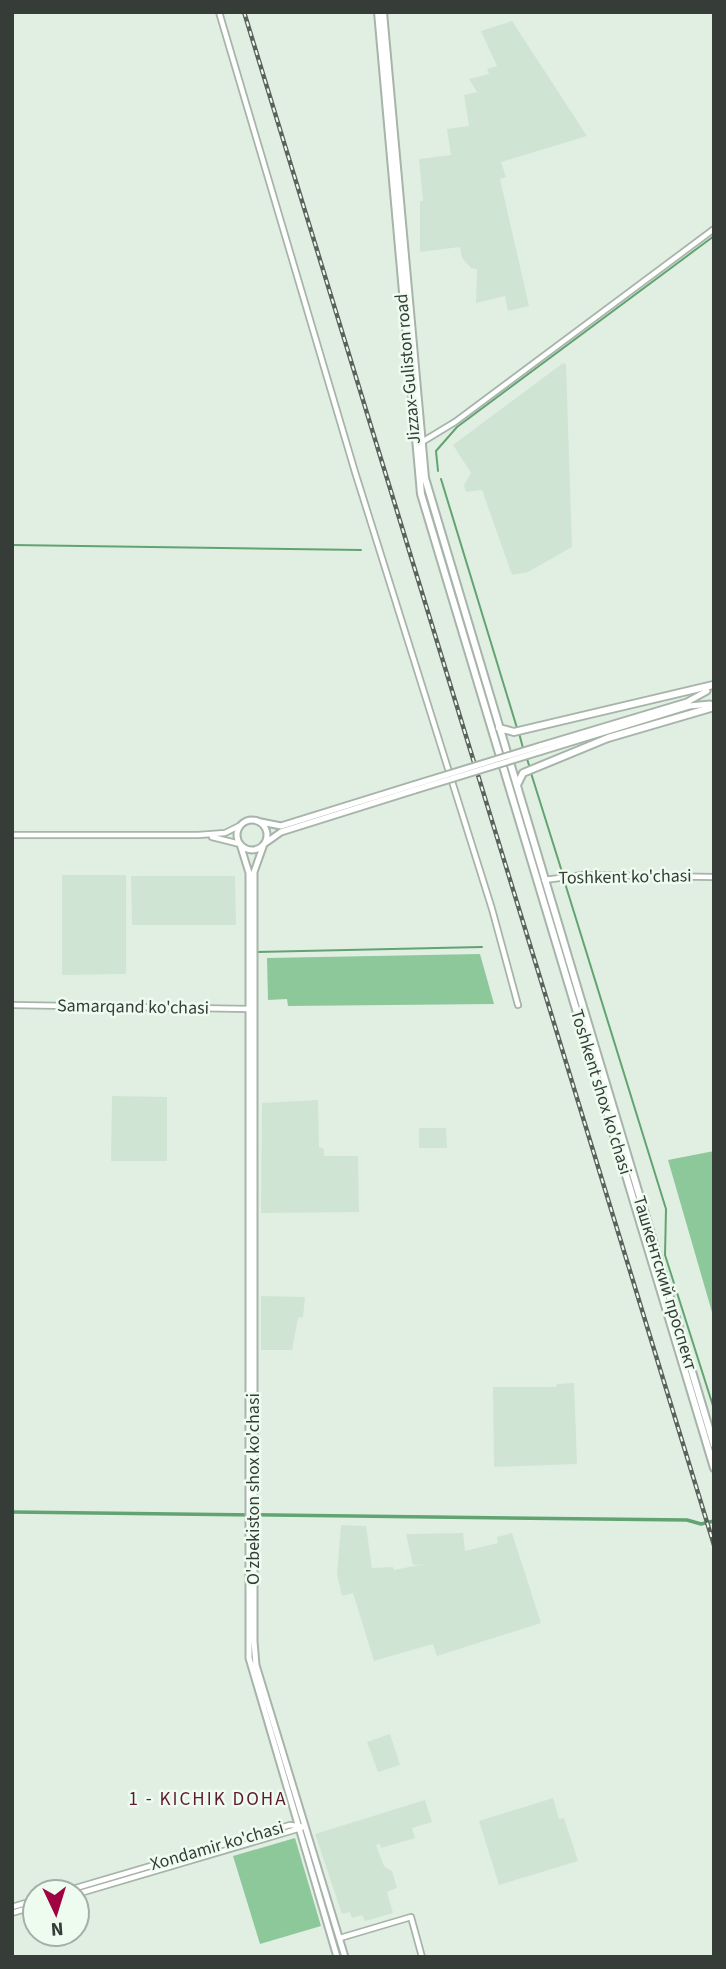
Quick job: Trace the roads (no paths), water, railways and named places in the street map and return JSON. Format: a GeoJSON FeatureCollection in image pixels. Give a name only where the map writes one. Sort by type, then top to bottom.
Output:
{"type":"FeatureCollection","features":[{"type":"Feature","properties":{"kind":"highway","name":"Jizzax-Guliston road"},"geometry":{"type":"LineString","coordinates":[[381,12],[421,442],[431,504],[490,712]]}},
{"type":"Feature","properties":{"kind":"highway","name":"Jizzax-Guliston road"},"geometry":{"type":"LineString","coordinates":[[398,208],[417,477],[490,712]]}},
{"type":"Feature","properties":{"kind":"highway"},"geometry":{"type":"LineString","coordinates":[[499,728],[514,732],[713,685]]}},
{"type":"Feature","properties":{"kind":"highway"},"geometry":{"type":"LineString","coordinates":[[517,787],[519,778],[526,772],[608,738],[712,705]]}},
{"type":"Feature","properties":{"kind":"highway"},"geometry":{"type":"LineString","coordinates":[[490,712],[499,728],[545,879]]}},
{"type":"Feature","properties":{"kind":"highway","name":"Toshkent shox ko'chasi"},"geometry":{"type":"LineString","coordinates":[[490,712],[537,881],[714,1468]]}},
{"type":"Feature","properties":{"kind":"highway","name":"Ташкентский проспект"},"geometry":{"type":"LineString","coordinates":[[545,879],[714,1445]]}},
{"type":"Feature","properties":{"kind":"main road"},"geometry":{"type":"LineString","coordinates":[[541,749],[687,702],[713,685]]}},
{"type":"Feature","properties":{"kind":"main road"},"geometry":{"type":"LineString","coordinates":[[250,943],[248,867],[237,834],[239,827],[247,820],[281,826],[689,706],[712,705],[707,691]]}},
{"type":"Feature","properties":{"kind":"main road"},"geometry":{"type":"LineString","coordinates":[[240,844],[252,850],[287,829],[414,787]]}},
{"type":"Feature","properties":{"kind":"main road"},"geometry":{"type":"LineString","coordinates":[[250,943],[254,866],[267,832],[261,822]]}},
{"type":"Feature","properties":{"kind":"main road","name":"O'zbekiston shox ko'chasi"},"geometry":{"type":"LineString","coordinates":[[250,943],[252,1009],[248,1658],[337,1957]]}},
{"type":"Feature","properties":{"kind":"main road","name":"O'zbekiston shox ko'chasi"},"geometry":{"type":"LineString","coordinates":[[300,1826],[345,1957]]}},
{"type":"Feature","properties":{"kind":"street"},"geometry":{"type":"LineString","coordinates":[[219,12],[436,734],[492,909],[518,1005]]}},
{"type":"Feature","properties":{"kind":"street"},"geometry":{"type":"LineString","coordinates":[[421,442],[455,422],[714,229]]}},
{"type":"Feature","properties":{"kind":"street"},"geometry":{"type":"LineString","coordinates":[[12,835],[198,835],[225,833],[239,827]]}},
{"type":"Feature","properties":{"kind":"street"},"geometry":{"type":"LineString","coordinates":[[198,835],[225,838],[240,844]]}},
{"type":"Feature","properties":{"kind":"street","name":"Toshkent ko'chasi"},"geometry":{"type":"LineString","coordinates":[[537,881],[566,875],[714,877]]}},
{"type":"Feature","properties":{"kind":"street","name":"Samarqand ko'chasi"},"geometry":{"type":"LineString","coordinates":[[12,1005],[252,1009]]}},
{"type":"Feature","properties":{"kind":"street","name":"Xondamir ko'chasi"},"geometry":{"type":"LineString","coordinates":[[91,1884],[300,1826]]}},
{"type":"Feature","properties":{"kind":"street","name":"Xondamir ko'chasi"},"geometry":{"type":"LineString","coordinates":[[91,1890],[300,1826]]}},
{"type":"Feature","properties":{"kind":"street"},"geometry":{"type":"LineString","coordinates":[[340,1938],[411,1917],[422,1957]]}},
{"type":"Feature","properties":{"kind":"waterway"},"geometry":{"type":"LineString","coordinates":[[438,471],[436,451],[457,427],[714,236]]}},
{"type":"Feature","properties":{"kind":"waterway"},"geometry":{"type":"LineString","coordinates":[[441,479],[517,728]]}},
{"type":"Feature","properties":{"kind":"waterway"},"geometry":{"type":"LineString","coordinates":[[12,545],[361,550]]}},
{"type":"Feature","properties":{"kind":"waterway"},"geometry":{"type":"LineString","coordinates":[[519,733],[523,748]]}},
{"type":"Feature","properties":{"kind":"waterway"},"geometry":{"type":"LineString","coordinates":[[526,756],[530,768]]}},
{"type":"Feature","properties":{"kind":"waterway"},"geometry":{"type":"LineString","coordinates":[[531,773],[563,875]]}},
{"type":"Feature","properties":{"kind":"waterway"},"geometry":{"type":"LineString","coordinates":[[564,880],[666,1209],[665,1255],[714,1409]]}},
{"type":"Feature","properties":{"kind":"waterway"},"geometry":{"type":"LineString","coordinates":[[257,952],[482,947]]}},
{"type":"Feature","properties":{"kind":"waterway"},"geometry":{"type":"LineString","coordinates":[[12,1512],[687,1520],[701,1524],[714,1521]]}},
{"type":"Feature","properties":{"kind":"railway"},"geometry":{"type":"LineString","coordinates":[[244,12],[714,1545]]}},
{"type":"Feature","properties":{"kind":"district","name":"1 - KICHIK DOHA"},"geometry":{"type":"Point","coordinates":[208,1799]}}]}
